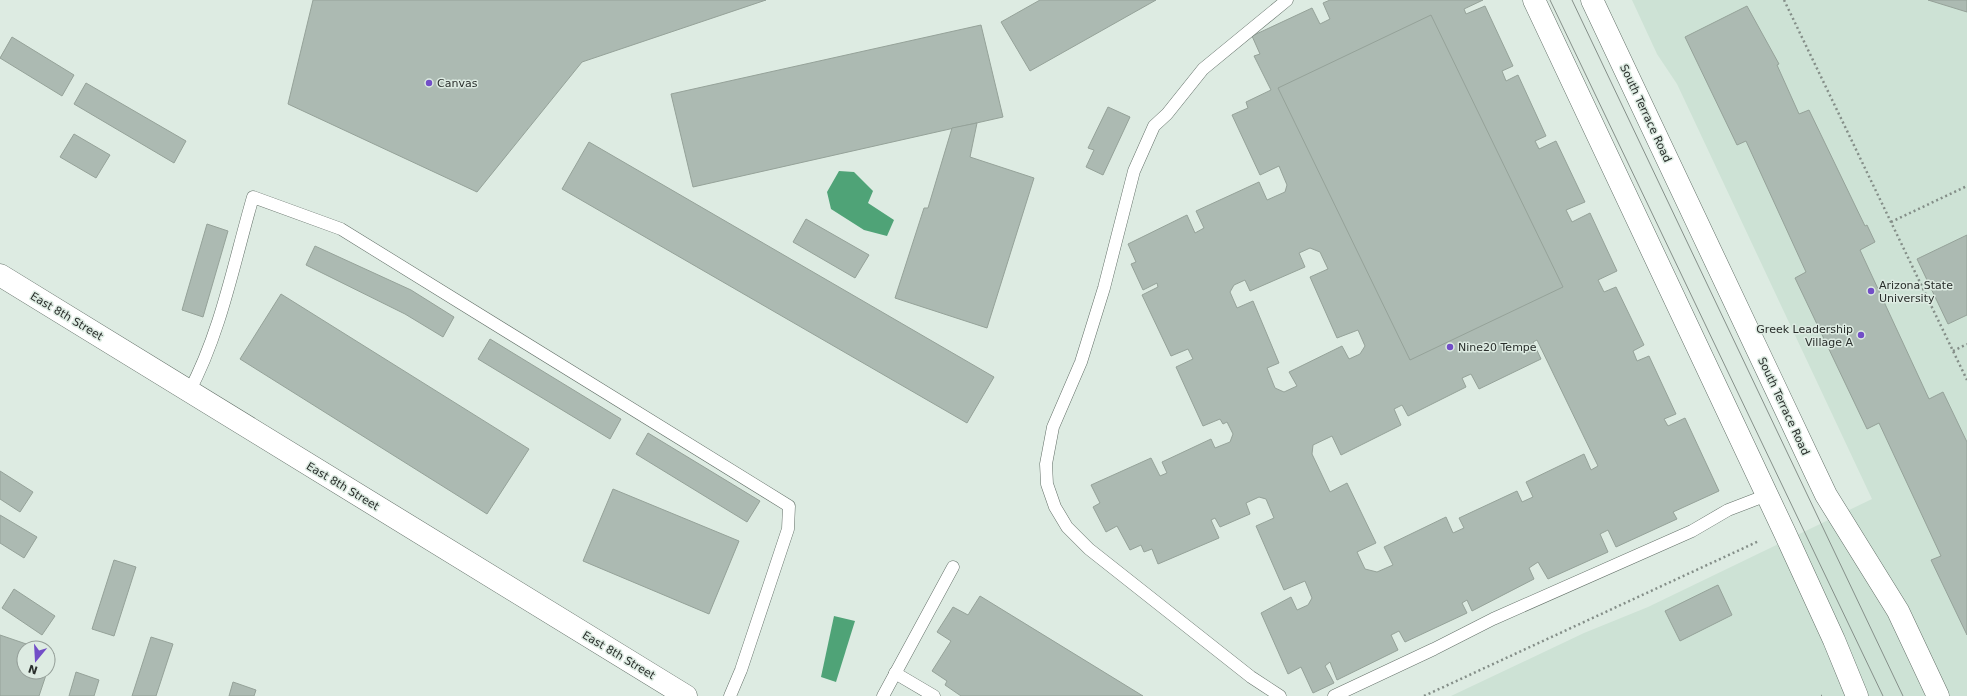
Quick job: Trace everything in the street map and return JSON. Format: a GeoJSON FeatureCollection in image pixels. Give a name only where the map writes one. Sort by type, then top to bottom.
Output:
{"type":"FeatureCollection","features":[{"type":"Feature","properties":{"kind":"street"},"geometry":{"type":"LineString","coordinates":[[1534,0],[1784,530],[1834,640],[1857,696]]}},
{"type":"Feature","properties":{"kind":"street","name":"South Terrace Road"},"geometry":{"type":"LineString","coordinates":[[1592,0],[1819,481],[1898,611],[1938,696]]}},
{"type":"Feature","properties":{"kind":"street","name":"East 8th Street"},"geometry":{"type":"LineString","coordinates":[[0,275],[686,696]]}},
{"type":"Feature","properties":{"kind":"lane"},"geometry":{"type":"LineString","coordinates":[[1280,696],[1251,677],[1089,549],[1067,527],[1055,507],[1046,484],[1046,464],[1053,427],[1080,362],[1104,288],[1134,171],[1154,126],[1168,114],[1203,69],[1287,0]]}},
{"type":"Feature","properties":{"kind":"lane"},"geometry":{"type":"LineString","coordinates":[[190,392],[202,367],[214,332],[253,197],[341,229],[789,506],[788,529],[741,670],[730,696]]}},
{"type":"Feature","properties":{"kind":"lane"},"geometry":{"type":"LineString","coordinates":[[1334,696],[1434,649],[1493,619],[1692,531],[1728,510],[1767,495]]}},
{"type":"Feature","properties":{"kind":"lane"},"geometry":{"type":"LineString","coordinates":[[883,696],[953,567]]}},
{"type":"Feature","properties":{"kind":"lane"},"geometry":{"type":"LineString","coordinates":[[895,673],[934,696]]}},
{"type":"Feature","properties":{"kind":"path"},"geometry":{"type":"LineString","coordinates":[[1784,0],[1967,380]]}},
{"type":"Feature","properties":{"kind":"path"},"geometry":{"type":"LineString","coordinates":[[1891,222],[1967,186]]}},
{"type":"Feature","properties":{"kind":"path"},"geometry":{"type":"LineString","coordinates":[[1953,351],[1967,344]]}},
{"type":"Feature","properties":{"kind":"path"},"geometry":{"type":"LineString","coordinates":[[1424,696],[1784,530]]}},
{"type":"Feature","properties":{"kind":"shaded area","name":"Arizona State University"},"geometry":{"type":"Polygon","coordinates":[[[1632,0],[1967,0],[1967,696],[1451,696],[1584,633],[1648,607],[1872,499],[1677,84],[1657,54],[1632,0]]]}},
{"type":"Feature","properties":{"kind":"shaded area"},"geometry":{"type":"Polygon","coordinates":[[[839,171],[854,172],[873,191],[868,203],[894,220],[887,236],[864,230],[831,209],[827,192],[839,171]]]}},
{"type":"Feature","properties":{"kind":"shaded area"},"geometry":{"type":"Polygon","coordinates":[[[834,616],[855,621],[836,682],[821,677],[834,616]]]}},
{"type":"Feature","properties":{"kind":"building","name":"Canvas"},"geometry":{"type":"Polygon","coordinates":[[[313,0],[766,0],[582,62],[477,192],[288,104],[313,0]]]}},
{"type":"Feature","properties":{"kind":"building"},"geometry":{"type":"Polygon","coordinates":[[[1040,0],[1156,0],[1030,71],[1001,22],[1040,0]]]}},
{"type":"Feature","properties":{"kind":"building","name":"Nine20 Tempe"},"geometry":{"type":"Polygon","coordinates":[[[1330,0],[1483,0],[1464,9],[1466,14],[1485,6],[1513,66],[1502,71],[1506,81],[1518,75],[1546,136],[1535,141],[1539,149],[1556,141],[1585,202],[1566,210],[1572,222],[1590,213],[1617,271],[1598,280],[1604,292],[1616,287],[1644,345],[1633,351],[1637,361],[1649,356],[1676,414],[1664,419],[1668,426],[1685,418],[1719,491],[1673,512],[1677,519],[1616,547],[1608,530],[1600,534],[1608,552],[1548,579],[1538,562],[1529,568],[1534,579],[1472,611],[1467,600],[1462,603],[1467,613],[1405,642],[1399,631],[1391,635],[1398,650],[1337,680],[1330,662],[1325,666],[1334,683],[1313,693],[1301,667],[1288,674],[1261,613],[1291,597],[1297,610],[1308,605],[1312,598],[1305,581],[1284,590],[1256,526],[1274,518],[1266,499],[1259,497],[1246,503],[1250,514],[1220,527],[1215,518],[1211,520],[1219,538],[1158,564],[1152,549],[1144,552],[1141,545],[1130,550],[1117,526],[1106,532],[1093,507],[1100,503],[1091,485],[1151,458],[1160,476],[1167,473],[1162,462],[1211,439],[1215,448],[1230,442],[1233,434],[1227,422],[1223,424],[1220,419],[1203,426],[1176,367],[1193,359],[1188,349],[1171,356],[1142,295],[1158,287],[1157,283],[1143,290],[1131,264],[1136,262],[1128,244],[1187,215],[1195,233],[1204,228],[1196,211],[1259,182],[1267,200],[1285,192],[1287,185],[1279,166],[1260,175],[1232,115],[1248,108],[1246,102],[1271,90],[1254,56],[1260,54],[1252,36],[1312,8],[1320,24],[1330,19],[1323,3],[1330,0]],[[1310,248],[1299,253],[1305,267],[1250,291],[1245,280],[1234,285],[1230,292],[1237,308],[1253,301],[1279,363],[1267,368],[1275,388],[1284,392],[1297,386],[1289,372],[1342,346],[1349,359],[1360,354],[1365,346],[1358,330],[1337,338],[1310,277],[1328,269],[1320,252],[1310,248]],[[1537,340],[1533,342],[1541,359],[1479,389],[1471,374],[1462,378],[1466,387],[1408,416],[1402,405],[1394,409],[1401,425],[1341,455],[1332,436],[1313,445],[1312,454],[1330,492],[1347,483],[1376,543],[1357,552],[1365,569],[1377,572],[1393,565],[1384,547],[1446,517],[1453,533],[1464,528],[1459,518],[1517,491],[1522,502],[1533,497],[1526,482],[1584,454],[1591,470],[1598,466],[1537,340]]]}},
{"type":"Feature","properties":{"kind":"building"},"geometry":{"type":"Polygon","coordinates":[[[1928,0],[1967,0],[1967,12],[1928,0]]]}},
{"type":"Feature","properties":{"kind":"building","name":"Greek Leadership Village A"},"geometry":{"type":"Polygon","coordinates":[[[1747,6],[1779,64],[1777,65],[1799,114],[1809,110],[1865,226],[1867,225],[1875,242],[1860,250],[1929,399],[1943,392],[1967,442],[1967,635],[1931,560],[1941,556],[1879,423],[1867,429],[1795,278],[1806,272],[1746,141],[1737,145],[1685,37],[1747,6]]]}},
{"type":"Feature","properties":{"kind":"building"},"geometry":{"type":"Polygon","coordinates":[[[1431,15],[1563,287],[1410,360],[1278,88],[1431,15]]]}},
{"type":"Feature","properties":{"kind":"building"},"geometry":{"type":"Polygon","coordinates":[[[981,25],[1003,117],[693,187],[671,94],[981,25]]]}},
{"type":"Feature","properties":{"kind":"building"},"geometry":{"type":"Polygon","coordinates":[[[12,37],[74,75],[62,96],[0,58],[12,37]]]}},
{"type":"Feature","properties":{"kind":"building"},"geometry":{"type":"Polygon","coordinates":[[[86,83],[186,141],[174,163],[74,104],[86,83]]]}},
{"type":"Feature","properties":{"kind":"building"},"geometry":{"type":"Polygon","coordinates":[[[1108,107],[1130,117],[1103,175],[1086,167],[1094,150],[1088,148],[1108,107]]]}},
{"type":"Feature","properties":{"kind":"building"},"geometry":{"type":"Polygon","coordinates":[[[977,123],[970,157],[1034,178],[987,328],[895,298],[924,208],[928,208],[952,128],[977,123]]]}},
{"type":"Feature","properties":{"kind":"building"},"geometry":{"type":"Polygon","coordinates":[[[74,134],[110,155],[96,178],[60,157],[74,134]]]}},
{"type":"Feature","properties":{"kind":"building"},"geometry":{"type":"Polygon","coordinates":[[[589,142],[994,377],[967,423],[562,189],[589,142]]]}},
{"type":"Feature","properties":{"kind":"building"},"geometry":{"type":"Polygon","coordinates":[[[806,219],[869,255],[855,278],[793,242],[806,219]]]}},
{"type":"Feature","properties":{"kind":"building"},"geometry":{"type":"Polygon","coordinates":[[[207,224],[228,231],[203,317],[182,310],[207,224]]]}},
{"type":"Feature","properties":{"kind":"building"},"geometry":{"type":"Polygon","coordinates":[[[1967,235],[1967,315],[1948,324],[1917,259],[1967,235]]]}},
{"type":"Feature","properties":{"kind":"building"},"geometry":{"type":"Polygon","coordinates":[[[315,246],[411,290],[454,317],[443,337],[405,314],[306,265],[315,246]]]}},
{"type":"Feature","properties":{"kind":"building"},"geometry":{"type":"Polygon","coordinates":[[[281,294],[529,449],[487,514],[240,359],[281,294]]]}},
{"type":"Feature","properties":{"kind":"building"},"geometry":{"type":"Polygon","coordinates":[[[490,339],[621,419],[610,439],[478,359],[490,339]]]}},
{"type":"Feature","properties":{"kind":"building"},"geometry":{"type":"Polygon","coordinates":[[[648,433],[760,501],[747,522],[636,454],[648,433]]]}},
{"type":"Feature","properties":{"kind":"building"},"geometry":{"type":"Polygon","coordinates":[[[0,471],[33,492],[20,512],[0,499],[0,471]]]}},
{"type":"Feature","properties":{"kind":"building"},"geometry":{"type":"Polygon","coordinates":[[[613,489],[739,541],[709,614],[583,561],[613,489]]]}},
{"type":"Feature","properties":{"kind":"building"},"geometry":{"type":"Polygon","coordinates":[[[0,515],[37,537],[24,558],[0,543],[0,515]]]}},
{"type":"Feature","properties":{"kind":"building"},"geometry":{"type":"Polygon","coordinates":[[[114,560],[136,567],[114,636],[92,629],[114,560]]]}},
{"type":"Feature","properties":{"kind":"building"},"geometry":{"type":"Polygon","coordinates":[[[1718,585],[1732,615],[1680,641],[1665,611],[1718,585]]]}},
{"type":"Feature","properties":{"kind":"building"},"geometry":{"type":"Polygon","coordinates":[[[14,589],[55,616],[42,635],[2,608],[14,589]]]}},
{"type":"Feature","properties":{"kind":"building"},"geometry":{"type":"Polygon","coordinates":[[[980,596],[1143,696],[961,696],[945,685],[947,681],[932,671],[951,641],[937,632],[953,607],[968,615],[980,596]]]}},
{"type":"Feature","properties":{"kind":"building"},"geometry":{"type":"Polygon","coordinates":[[[0,635],[16,640],[16,680],[44,680],[39,696],[0,696],[0,635]]]}},
{"type":"Feature","properties":{"kind":"building"},"geometry":{"type":"Polygon","coordinates":[[[151,637],[173,644],[156,696],[132,696],[151,637]]]}},
{"type":"Feature","properties":{"kind":"building"},"geometry":{"type":"Polygon","coordinates":[[[76,672],[99,680],[94,696],[69,696],[76,672]]]}},
{"type":"Feature","properties":{"kind":"building"},"geometry":{"type":"Polygon","coordinates":[[[233,682],[256,690],[254,696],[229,696],[233,682]]]}},
{"type":"Feature","properties":{"kind":"tram line"},"geometry":{"type":"LineString","coordinates":[[1550,0],[1883,696]]}},
{"type":"Feature","properties":{"kind":"tram line"},"geometry":{"type":"LineString","coordinates":[[1572,0],[1903,696]]}},
{"type":"Feature","properties":{"kind":"place","name":"Canvas"},"geometry":{"type":"Point","coordinates":[429,83]}},
{"type":"Feature","properties":{"kind":"place","name":"Arizona State University"},"geometry":{"type":"Point","coordinates":[1871,291]}},
{"type":"Feature","properties":{"kind":"place","name":"Greek Leadership Village A"},"geometry":{"type":"Point","coordinates":[1861,335]}},
{"type":"Feature","properties":{"kind":"place","name":"Nine20 Tempe"},"geometry":{"type":"Point","coordinates":[1450,347]}}]}
